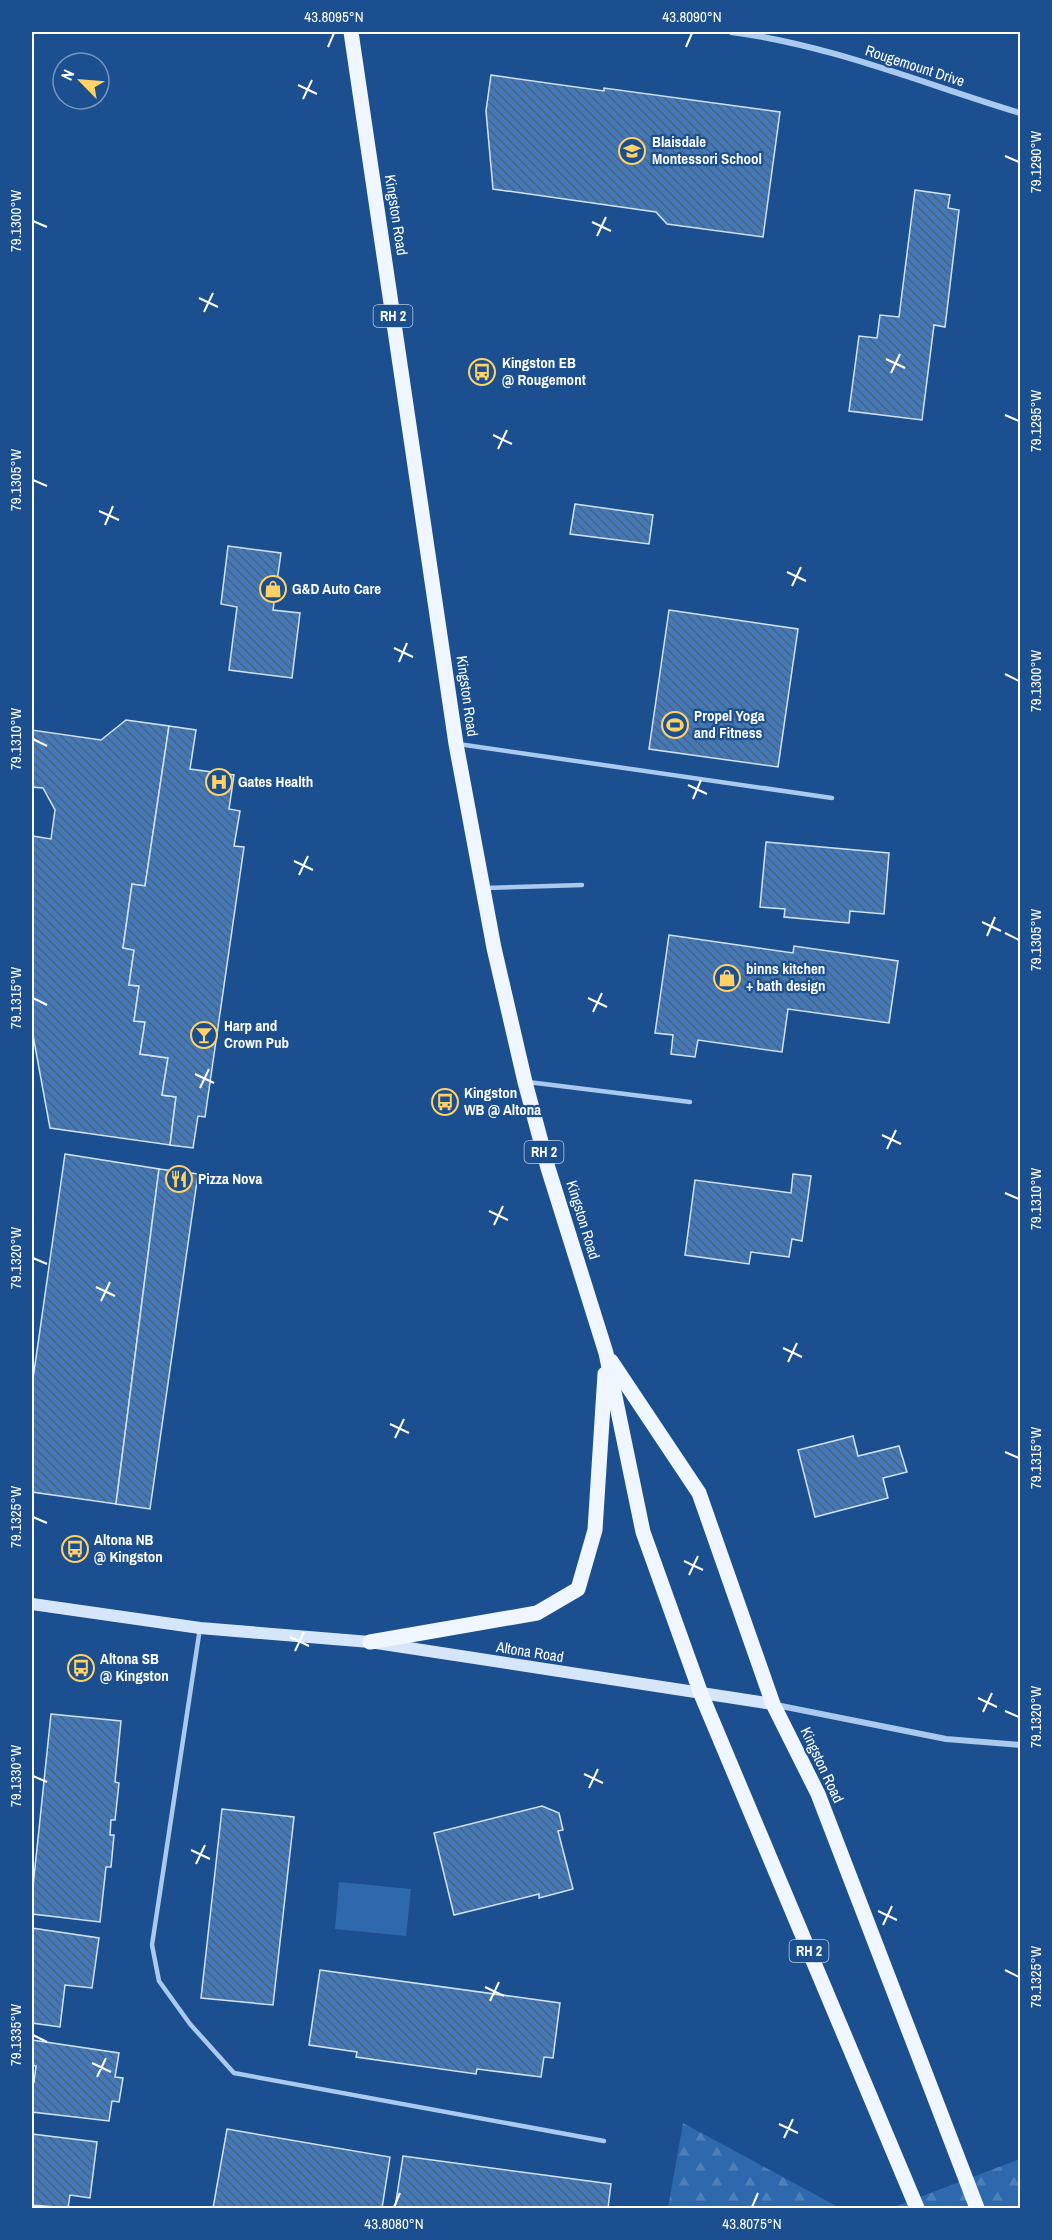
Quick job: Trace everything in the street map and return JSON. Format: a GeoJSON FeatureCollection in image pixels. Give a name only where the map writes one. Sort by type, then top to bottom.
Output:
{"type":"FeatureCollection","features":[{"type":"Feature","properties":{"kind":"main road","name":"Kingston Road"},"geometry":{"type":"LineString","coordinates":[[351,32],[456,744],[482,888],[525,1082],[548,1168],[606,1353],[644,1533],[701,1694],[917,2208]]}},
{"type":"Feature","properties":{"kind":"main road","name":"Kingston Road"},"geometry":{"type":"LineString","coordinates":[[606,1353],[699,1493],[773,1704],[818,1794],[977,2208]]}},
{"type":"Feature","properties":{"kind":"main road"},"geometry":{"type":"LineString","coordinates":[[370,1642],[537,1613],[578,1589],[595,1530],[606,1353]]}},
{"type":"Feature","properties":{"kind":"main road","name":"Altona Road"},"geometry":{"type":"LineString","coordinates":[[32,1604],[200,1628],[370,1642],[773,1704]]}},
{"type":"Feature","properties":{"kind":"street","name":"Rougemount Drive"},"geometry":{"type":"LineString","coordinates":[[731,32],[759,35],[827,50],[1020,113]]}},
{"type":"Feature","properties":{"kind":"street","name":"Altona Road"},"geometry":{"type":"LineString","coordinates":[[773,1704],[946,1739],[1020,1745]]}},
{"type":"Feature","properties":{"kind":"lane"},"geometry":{"type":"LineString","coordinates":[[456,744],[832,798]]}},
{"type":"Feature","properties":{"kind":"lane"},"geometry":{"type":"LineString","coordinates":[[482,888],[582,885]]}},
{"type":"Feature","properties":{"kind":"lane"},"geometry":{"type":"LineString","coordinates":[[525,1082],[690,1102]]}},
{"type":"Feature","properties":{"kind":"lane"},"geometry":{"type":"LineString","coordinates":[[200,1628],[152,1945],[159,1981],[190,2024],[234,2073],[604,2141]]}},
{"type":"Feature","properties":{"kind":"green space"},"geometry":{"type":"Polygon","coordinates":[[[339,1882],[411,1889],[406,1936],[335,1929],[339,1882]]]}},
{"type":"Feature","properties":{"kind":"green space"},"geometry":{"type":"Polygon","coordinates":[[[683,2123],[840,2208],[668,2208],[683,2123]]]}},
{"type":"Feature","properties":{"kind":"green space"},"geometry":{"type":"Polygon","coordinates":[[[1020,2159],[1020,2208],[891,2208],[1020,2159]]]}},
{"type":"Feature","properties":{"kind":"building","name":"Blaisdale Montessori School"},"geometry":{"type":"Polygon","coordinates":[[[491,75],[780,112],[763,237],[667,224],[656,212],[493,189],[486,111],[491,75]]]}},
{"type":"Feature","properties":{"kind":"building"},"geometry":{"type":"Polygon","coordinates":[[[915,190],[950,195],[948,208],[959,210],[945,327],[934,325],[922,420],[849,411],[859,336],[877,338],[880,315],[899,317],[915,190]]]}},
{"type":"Feature","properties":{"kind":"building"},"geometry":{"type":"Polygon","coordinates":[[[575,504],[653,515],[649,544],[570,534],[575,504]]]}},
{"type":"Feature","properties":{"kind":"building"},"geometry":{"type":"Polygon","coordinates":[[[228,546],[281,553],[273,610],[300,613],[292,678],[229,670],[237,607],[221,604],[228,546]]]}},
{"type":"Feature","properties":{"kind":"building"},"geometry":{"type":"Polygon","coordinates":[[[669,610],[798,629],[778,767],[649,749],[669,610]]]}},
{"type":"Feature","properties":{"kind":"building"},"geometry":{"type":"Polygon","coordinates":[[[126,720],[169,726],[145,886],[132,884],[123,948],[134,950],[129,985],[139,986],[134,1021],[145,1022],[140,1054],[168,1058],[162,1095],[176,1097],[170,1145],[50,1128],[32,1030],[32,836],[51,839],[55,810],[43,788],[32,787],[32,730],[101,740],[126,720]]]}},
{"type":"Feature","properties":{"kind":"building"},"geometry":{"type":"Polygon","coordinates":[[[169,726],[196,730],[190,769],[234,775],[229,809],[240,811],[234,846],[244,847],[205,1117],[198,1116],[193,1148],[170,1145],[176,1097],[162,1095],[168,1058],[140,1054],[145,1022],[134,1021],[139,986],[129,985],[134,950],[123,948],[132,884],[145,886],[169,726]]]}},
{"type":"Feature","properties":{"kind":"building"},"geometry":{"type":"Polygon","coordinates":[[[766,842],[889,853],[884,914],[850,911],[849,923],[784,917],[785,909],[760,907],[766,842]]]}},
{"type":"Feature","properties":{"kind":"building"},"geometry":{"type":"Polygon","coordinates":[[[669,935],[793,953],[794,946],[898,961],[889,1023],[788,1009],[782,1052],[698,1040],[695,1057],[671,1054],[673,1035],[655,1033],[669,935]]]}},
{"type":"Feature","properties":{"kind":"building"},"geometry":{"type":"Polygon","coordinates":[[[65,1154],[159,1169],[116,1504],[32,1492],[32,1386],[65,1154]]]}},
{"type":"Feature","properties":{"kind":"building"},"geometry":{"type":"Polygon","coordinates":[[[159,1169],[198,1174],[150,1509],[116,1504],[159,1169]]]}},
{"type":"Feature","properties":{"kind":"building"},"geometry":{"type":"Polygon","coordinates":[[[793,1174],[811,1176],[802,1241],[792,1239],[789,1257],[751,1252],[749,1264],[685,1255],[695,1180],[791,1193],[793,1174]]]}},
{"type":"Feature","properties":{"kind":"building"},"geometry":{"type":"Polygon","coordinates":[[[853,1436],[858,1456],[899,1446],[907,1472],[883,1478],[888,1498],[815,1517],[798,1450],[853,1436]]]}},
{"type":"Feature","properties":{"kind":"building"},"geometry":{"type":"Polygon","coordinates":[[[51,1714],[121,1721],[115,1782],[119,1783],[115,1820],[111,1820],[110,1835],[114,1835],[111,1867],[106,1867],[100,1922],[32,1914],[51,1714]]]}},
{"type":"Feature","properties":{"kind":"building"},"geometry":{"type":"Polygon","coordinates":[[[542,1806],[559,1813],[563,1830],[558,1831],[573,1889],[539,1898],[539,1894],[454,1915],[434,1833],[542,1806]]]}},
{"type":"Feature","properties":{"kind":"building"},"geometry":{"type":"Polygon","coordinates":[[[222,1809],[294,1817],[273,2005],[201,1998],[222,1809]]]}},
{"type":"Feature","properties":{"kind":"building"},"geometry":{"type":"Polygon","coordinates":[[[32,1928],[99,1938],[92,1988],[65,1985],[60,2027],[32,2023],[32,1928]]]}},
{"type":"Feature","properties":{"kind":"building"},"geometry":{"type":"Polygon","coordinates":[[[320,1970],[560,2003],[553,2058],[544,2057],[541,2077],[477,2069],[476,2074],[356,2057],[357,2052],[309,2045],[320,1970]]]}},
{"type":"Feature","properties":{"kind":"building"},"geometry":{"type":"Polygon","coordinates":[[[32,2040],[119,2053],[115,2077],[123,2078],[119,2102],[112,2101],[109,2121],[32,2112],[32,2081],[34,2082],[36,2066],[32,2065],[32,2040]]]}},
{"type":"Feature","properties":{"kind":"building"},"geometry":{"type":"Polygon","coordinates":[[[227,2129],[390,2157],[382,2208],[213,2208],[227,2129]]]}},
{"type":"Feature","properties":{"kind":"building"},"geometry":{"type":"Polygon","coordinates":[[[32,2134],[97,2142],[90,2198],[70,2195],[68,2208],[32,2205],[32,2134]]]}},
{"type":"Feature","properties":{"kind":"building"},"geometry":{"type":"Polygon","coordinates":[[[403,2156],[611,2184],[608,2208],[395,2208],[403,2156]]]}},
{"type":"Feature","properties":{"kind":"place","name":"Blaisdale Montessori School"},"geometry":{"type":"Point","coordinates":[632,151]}},
{"type":"Feature","properties":{"kind":"place","name":"Kingston EB @ Rougemont"},"geometry":{"type":"Point","coordinates":[482,372]}},
{"type":"Feature","properties":{"kind":"place","name":"G&D Auto Care"},"geometry":{"type":"Point","coordinates":[273,589]}},
{"type":"Feature","properties":{"kind":"place","name":"Propel Yoga and Fitness"},"geometry":{"type":"Point","coordinates":[675,725]}},
{"type":"Feature","properties":{"kind":"place","name":"Gates Health"},"geometry":{"type":"Point","coordinates":[219,782]}},
{"type":"Feature","properties":{"kind":"place","name":"binns kitchen + bath design"},"geometry":{"type":"Point","coordinates":[727,978]}},
{"type":"Feature","properties":{"kind":"place","name":"Harp and Crown Pub"},"geometry":{"type":"Point","coordinates":[204,1035]}},
{"type":"Feature","properties":{"kind":"place","name":"Kingston WB @ Altona"},"geometry":{"type":"Point","coordinates":[445,1102]}},
{"type":"Feature","properties":{"kind":"place","name":"Pizza Nova"},"geometry":{"type":"Point","coordinates":[179,1179]}},
{"type":"Feature","properties":{"kind":"place","name":"Altona NB @ Kingston"},"geometry":{"type":"Point","coordinates":[75,1549]}},
{"type":"Feature","properties":{"kind":"place","name":"Altona SB @ Kingston"},"geometry":{"type":"Point","coordinates":[81,1668]}}]}
